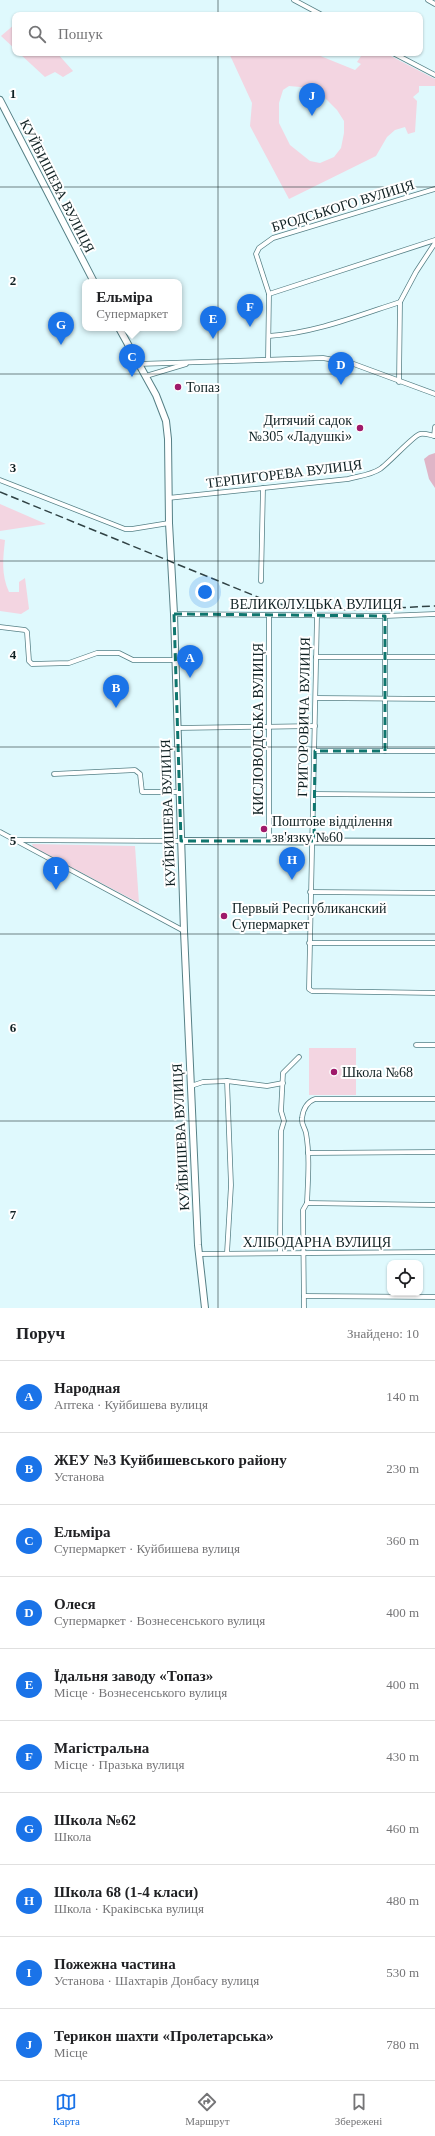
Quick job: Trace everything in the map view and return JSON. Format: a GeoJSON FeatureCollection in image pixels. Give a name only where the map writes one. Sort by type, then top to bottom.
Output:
{"type":"FeatureCollection","features":[{"type":"Feature","properties":{"kind":"main road","name":"КУЙБИШЕВА ВУЛИЦЯ"},"geometry":{"type":"LineString","coordinates":[[0,100],[92,279]]}},
{"type":"Feature","properties":{"kind":"main road","name":"КУЙБИШЕВА ВУЛИЦЯ"},"geometry":{"type":"LineString","coordinates":[[121,331],[156,395],[166,421],[184,931],[199,1254],[205,1308]]}},
{"type":"Feature","properties":{"kind":"main road"},"geometry":{"type":"LineString","coordinates":[[181,841],[435,842]]}},
{"type":"Feature","properties":{"kind":"street"},"geometry":{"type":"LineString","coordinates":[[294,0],[316,12]]}},
{"type":"Feature","properties":{"kind":"street"},"geometry":{"type":"LineString","coordinates":[[428,0],[435,4]]}},
{"type":"Feature","properties":{"kind":"street"},"geometry":{"type":"LineString","coordinates":[[400,56],[435,75]]}},
{"type":"Feature","properties":{"kind":"street","name":"БРОДСЬКОГО ВУЛИЦЯ"},"geometry":{"type":"LineString","coordinates":[[269,294],[256,254],[258,248],[273,238],[435,189]]}},
{"type":"Feature","properties":{"kind":"street"},"geometry":{"type":"LineString","coordinates":[[268,359],[269,294],[435,240]]}},
{"type":"Feature","properties":{"kind":"street"},"geometry":{"type":"LineString","coordinates":[[399,382],[400,302],[416,272],[435,243]]}},
{"type":"Feature","properties":{"kind":"street"},"geometry":{"type":"LineString","coordinates":[[269,336],[294,334],[323,328],[400,302]]}},
{"type":"Feature","properties":{"kind":"street"},"geometry":{"type":"LineString","coordinates":[[138,364],[323,358],[351,363],[399,382],[435,394]]}},
{"type":"Feature","properties":{"kind":"street"},"geometry":{"type":"LineString","coordinates":[[146,376],[192,363]]}},
{"type":"Feature","properties":{"kind":"street"},"geometry":{"type":"LineString","coordinates":[[435,427],[435,436]]}},
{"type":"Feature","properties":{"kind":"street","name":"ТЕРПИГОРЕВА ВУЛИЦЯ"},"geometry":{"type":"LineString","coordinates":[[168,498],[348,479],[370,474],[379,470],[395,458],[416,436],[422,434],[435,436]]}},
{"type":"Feature","properties":{"kind":"street"},"geometry":{"type":"LineString","coordinates":[[0,480],[125,529],[169,523]]}},
{"type":"Feature","properties":{"kind":"street"},"geometry":{"type":"LineString","coordinates":[[261,582],[263,488]]}},
{"type":"Feature","properties":{"kind":"street","name":"ВЕЛИКОЛУЦЬКА ВУЛИЦЯ"},"geometry":{"type":"LineString","coordinates":[[174,614],[269,616],[385,616],[435,614]]}},
{"type":"Feature","properties":{"kind":"street","name":"КИСЛОВОДСЬКА ВУЛИЦЯ"},"geometry":{"type":"LineString","coordinates":[[269,616],[269,841]]}},
{"type":"Feature","properties":{"kind":"street","name":"ГРИГОРОВИЧА ВУЛИЦЯ"},"geometry":{"type":"LineString","coordinates":[[317,616],[314,841],[310,892],[309,943],[310,991],[435,993]]}},
{"type":"Feature","properties":{"kind":"street"},"geometry":{"type":"LineString","coordinates":[[385,616],[385,751]]}},
{"type":"Feature","properties":{"kind":"street"},"geometry":{"type":"LineString","coordinates":[[0,627],[25,630],[27,632],[29,661],[32,664],[69,663],[97,653],[119,654],[133,660],[175,660]]}},
{"type":"Feature","properties":{"kind":"street"},"geometry":{"type":"LineString","coordinates":[[316,657],[435,657]]}},
{"type":"Feature","properties":{"kind":"street"},"geometry":{"type":"LineString","coordinates":[[316,698],[435,699]]}},
{"type":"Feature","properties":{"kind":"street"},"geometry":{"type":"LineString","coordinates":[[177,728],[315,726]]}},
{"type":"Feature","properties":{"kind":"street"},"geometry":{"type":"LineString","coordinates":[[315,751],[435,751]]}},
{"type":"Feature","properties":{"kind":"street"},"geometry":{"type":"LineString","coordinates":[[54,774],[125,770],[139,772],[142,792],[179,792]]}},
{"type":"Feature","properties":{"kind":"street"},"geometry":{"type":"LineString","coordinates":[[314,794],[435,794]]}},
{"type":"Feature","properties":{"kind":"street"},"geometry":{"type":"LineString","coordinates":[[0,832],[184,931]]}},
{"type":"Feature","properties":{"kind":"street"},"geometry":{"type":"LineString","coordinates":[[13,840],[181,841]]}},
{"type":"Feature","properties":{"kind":"street"},"geometry":{"type":"LineString","coordinates":[[310,892],[435,893]]}},
{"type":"Feature","properties":{"kind":"street"},"geometry":{"type":"LineString","coordinates":[[309,943],[435,943]]}},
{"type":"Feature","properties":{"kind":"street"},"geometry":{"type":"LineString","coordinates":[[416,1046],[435,1046]]}},
{"type":"Feature","properties":{"kind":"street"},"geometry":{"type":"LineString","coordinates":[[280,1253],[281,1131],[284,1121],[280,1111],[283,1074],[299,1057]]}},
{"type":"Feature","properties":{"kind":"street"},"geometry":{"type":"LineString","coordinates":[[191,1086],[203,1082],[227,1081],[267,1086],[283,1083]]}},
{"type":"Feature","properties":{"kind":"street"},"geometry":{"type":"LineString","coordinates":[[227,1081],[231,1185],[227,1253]]}},
{"type":"Feature","properties":{"kind":"street"},"geometry":{"type":"LineString","coordinates":[[304,1308],[303,1210],[307,1203],[308,1153],[306,1133],[302,1119],[306,1105],[315,1099],[435,1099]]}},
{"type":"Feature","properties":{"kind":"street"},"geometry":{"type":"LineString","coordinates":[[308,1153],[435,1152]]}},
{"type":"Feature","properties":{"kind":"street"},"geometry":{"type":"LineString","coordinates":[[307,1203],[435,1205]]}},
{"type":"Feature","properties":{"kind":"street","name":"ХЛІБОДАРНА ВУЛИЦЯ"},"geometry":{"type":"LineString","coordinates":[[199,1254],[435,1252]]}},
{"type":"Feature","properties":{"kind":"street"},"geometry":{"type":"LineString","coordinates":[[304,1296],[435,1297]]}},
{"type":"Feature","properties":{"kind":"highlighted area"},"geometry":{"type":"Polygon","coordinates":[[[174,614],[385,616],[385,751],[315,751],[314,841],[181,841],[174,614]]]}},
{"type":"Feature","properties":{"kind":"shaded area"},"geometry":{"type":"Polygon","coordinates":[[[12,27],[12,46],[1,36],[12,27]]]}},
{"type":"Feature","properties":{"kind":"shaded area"},"geometry":{"type":"Polygon","coordinates":[[[22,56],[60,56],[73,71],[63,77],[55,72],[45,77],[22,56]]]}},
{"type":"Feature","properties":{"kind":"shaded area"},"geometry":{"type":"Polygon","coordinates":[[[230,56],[320,56],[355,70],[361,64],[357,62],[361,56],[391,56],[435,79],[435,86],[419,86],[419,92],[413,97],[417,101],[415,132],[408,134],[405,127],[395,130],[387,137],[376,156],[289,199],[250,126],[252,103],[230,56]],[[289,86],[283,90],[279,103],[279,123],[290,145],[310,161],[320,163],[334,157],[341,148],[344,133],[344,121],[337,110],[321,94],[311,88],[289,86]]]}},
{"type":"Feature","properties":{"kind":"shaded area"},"geometry":{"type":"Polygon","coordinates":[[[435,453],[435,488],[429,479],[424,459],[435,453]]]}},
{"type":"Feature","properties":{"kind":"shaded area"},"geometry":{"type":"Polygon","coordinates":[[[0,504],[46,524],[0,531],[0,504]]]}},
{"type":"Feature","properties":{"kind":"shaded area"},"geometry":{"type":"Polygon","coordinates":[[[0,539],[5,540],[3,560],[4,573],[9,592],[19,592],[19,582],[25,578],[29,609],[21,614],[0,611],[0,539]]]}},
{"type":"Feature","properties":{"kind":"shaded area"},"geometry":{"type":"Polygon","coordinates":[[[32,844],[135,846],[139,903],[33,847],[32,844]]]}},
{"type":"Feature","properties":{"kind":"shaded area"},"geometry":{"type":"Polygon","coordinates":[[[309,1048],[356,1048],[356,1095],[309,1095],[309,1048]]]}},
{"type":"Feature","properties":{"kind":"railway"},"geometry":{"type":"LineString","coordinates":[[0,492],[270,602],[290,606],[332,610],[435,606]]}},
{"type":"Feature","properties":{"kind":"place","name":"Терикон шахти «Пролетарська»"},"geometry":{"type":"Point","coordinates":[312,116]}},
{"type":"Feature","properties":{"kind":"place","name":"Магістральна"},"geometry":{"type":"Point","coordinates":[250,327]}},
{"type":"Feature","properties":{"kind":"place","name":"Їдальня заводу «Топаз»"},"geometry":{"type":"Point","coordinates":[213,339]}},
{"type":"Feature","properties":{"kind":"place","name":"Школа №62"},"geometry":{"type":"Point","coordinates":[61,345]}},
{"type":"Feature","properties":{"kind":"place","name":"Ельміра"},"geometry":{"type":"Point","coordinates":[132,377]}},
{"type":"Feature","properties":{"kind":"place","name":"Олеся"},"geometry":{"type":"Point","coordinates":[341,385]}},
{"type":"Feature","properties":{"kind":"place","name":"Топаз"},"geometry":{"type":"Point","coordinates":[178,387]}},
{"type":"Feature","properties":{"kind":"place","name":"Дитячий садок №305 «Ладушкі»"},"geometry":{"type":"Point","coordinates":[360,428]}},
{"type":"Feature","properties":{"kind":"place","name":"Народная"},"geometry":{"type":"Point","coordinates":[190,678]}},
{"type":"Feature","properties":{"kind":"place","name":"ЖЕУ №3 Куйбишевського району"},"geometry":{"type":"Point","coordinates":[116,708]}},
{"type":"Feature","properties":{"kind":"place","name":"Поштове відділення зв'язку №60"},"geometry":{"type":"Point","coordinates":[264,829]}},
{"type":"Feature","properties":{"kind":"place","name":"Школа 68 (1-4 класи)"},"geometry":{"type":"Point","coordinates":[292,880]}},
{"type":"Feature","properties":{"kind":"place","name":"Пожежна частина"},"geometry":{"type":"Point","coordinates":[56,890]}},
{"type":"Feature","properties":{"kind":"place","name":"Первый Республиканский Супермаркет"},"geometry":{"type":"Point","coordinates":[224,916]}},
{"type":"Feature","properties":{"kind":"place","name":"Школа №68"},"geometry":{"type":"Point","coordinates":[334,1072]}}]}
